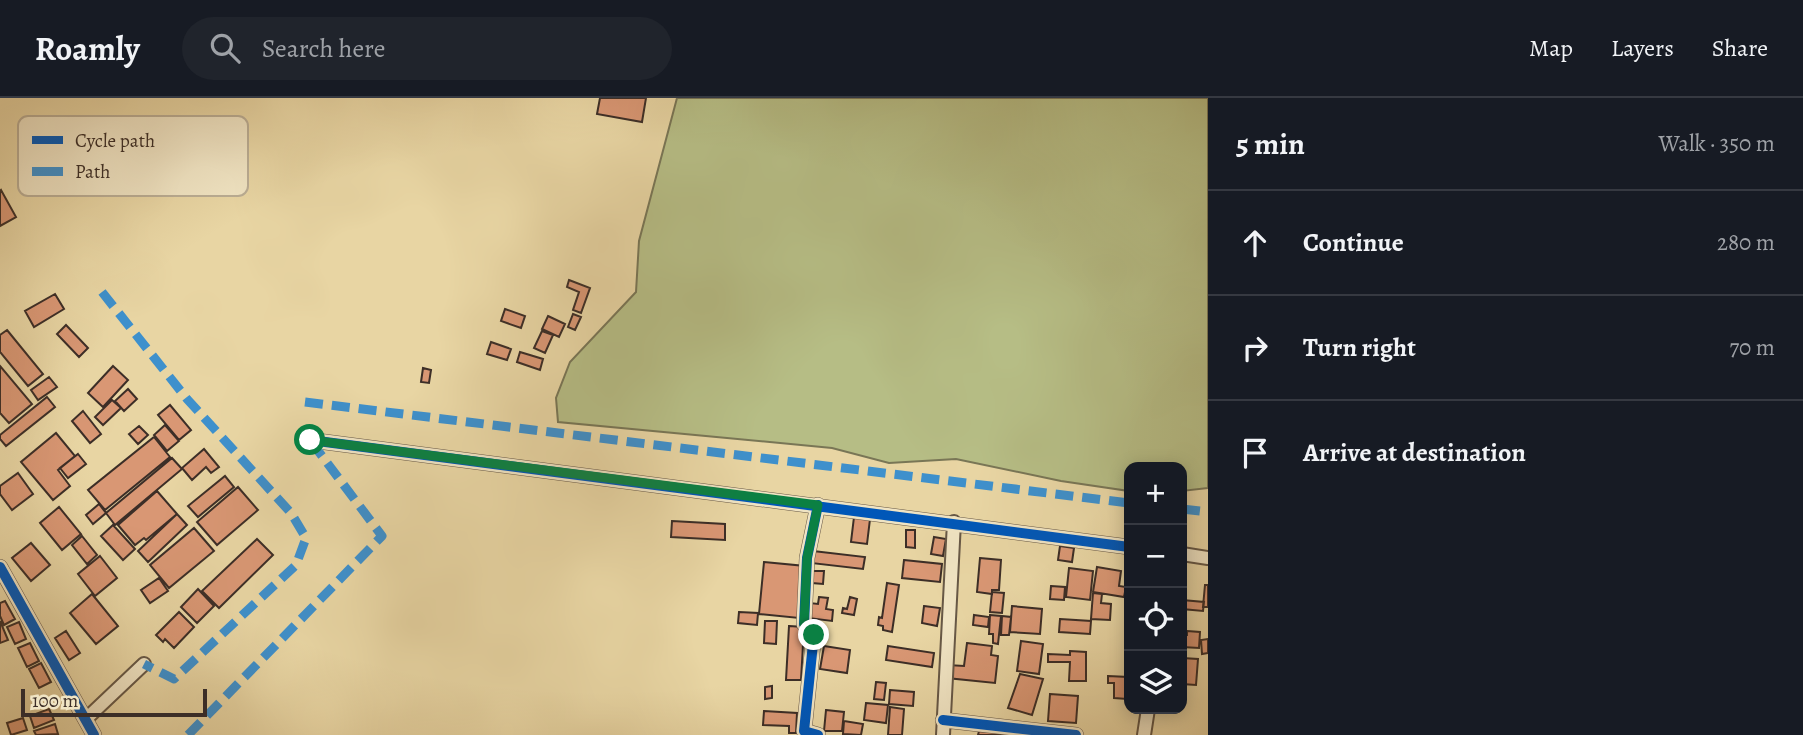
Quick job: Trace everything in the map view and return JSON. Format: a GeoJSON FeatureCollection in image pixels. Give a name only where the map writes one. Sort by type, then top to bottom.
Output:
{"type":"FeatureCollection","features":[{"type":"Feature","properties":{"kind":"street"},"geometry":{"type":"LineString","coordinates":[[310,440],[1124,546]]}},
{"type":"Feature","properties":{"kind":"street"},"geometry":{"type":"LineString","coordinates":[[818,505],[807,558],[804,624],[814,635],[804,730],[818,735]]}},
{"type":"Feature","properties":{"kind":"street"},"geometry":{"type":"LineString","coordinates":[[943,735],[954,522]]}},
{"type":"Feature","properties":{"kind":"street"},"geometry":{"type":"LineString","coordinates":[[1187,555],[1208,558]]}},
{"type":"Feature","properties":{"kind":"street"},"geometry":{"type":"LineString","coordinates":[[0,567],[94,735]]}},
{"type":"Feature","properties":{"kind":"street"},"geometry":{"type":"LineString","coordinates":[[86,719],[144,664]]}},
{"type":"Feature","properties":{"kind":"street"},"geometry":{"type":"LineString","coordinates":[[1144,735],[1146,714]]}},
{"type":"Feature","properties":{"kind":"street"},"geometry":{"type":"LineString","coordinates":[[943,720],[1076,735]]}},
{"type":"Feature","properties":{"kind":"green space"},"geometry":{"type":"Polygon","coordinates":[[[677,98],[1208,98],[1208,488],[1187,490],[1187,462],[1124,462],[1124,490],[1061,481],[956,459],[889,463],[832,448],[558,422],[556,398],[570,362],[636,292],[639,241],[677,98]]]}},
{"type":"Feature","properties":{"kind":"building"},"geometry":{"type":"Polygon","coordinates":[[[600,98],[646,98],[642,122],[597,114],[600,98]]]}},
{"type":"Feature","properties":{"kind":"building"},"geometry":{"type":"Polygon","coordinates":[[[0,191],[16,217],[0,226],[0,191]]]}},
{"type":"Feature","properties":{"kind":"building"},"geometry":{"type":"Polygon","coordinates":[[[569,280],[590,288],[581,313],[573,310],[579,292],[567,287],[569,280]]]}},
{"type":"Feature","properties":{"kind":"building"},"geometry":{"type":"Polygon","coordinates":[[[55,294],[64,309],[34,327],[25,311],[55,294]]]}},
{"type":"Feature","properties":{"kind":"building"},"geometry":{"type":"Polygon","coordinates":[[[505,309],[525,316],[521,328],[501,321],[505,309]]]}},
{"type":"Feature","properties":{"kind":"building"},"geometry":{"type":"Polygon","coordinates":[[[573,314],[581,317],[575,330],[568,327],[573,314]]]}},
{"type":"Feature","properties":{"kind":"building"},"geometry":{"type":"Polygon","coordinates":[[[548,316],[565,324],[559,337],[542,329],[548,316]]]}},
{"type":"Feature","properties":{"kind":"building"},"geometry":{"type":"Polygon","coordinates":[[[66,325],[88,348],[79,357],[57,334],[66,325]]]}},
{"type":"Feature","properties":{"kind":"building"},"geometry":{"type":"Polygon","coordinates":[[[7,330],[43,374],[28,386],[0,352],[0,335],[7,330]]]}},
{"type":"Feature","properties":{"kind":"building"},"geometry":{"type":"Polygon","coordinates":[[[542,331],[553,335],[545,353],[534,348],[542,331]]]}},
{"type":"Feature","properties":{"kind":"building"},"geometry":{"type":"Polygon","coordinates":[[[491,342],[511,349],[507,360],[487,354],[491,342]]]}},
{"type":"Feature","properties":{"kind":"building"},"geometry":{"type":"Polygon","coordinates":[[[520,352],[543,359],[540,370],[517,362],[520,352]]]}},
{"type":"Feature","properties":{"kind":"building"},"geometry":{"type":"Polygon","coordinates":[[[0,366],[32,404],[9,423],[0,413],[0,366]]]}},
{"type":"Feature","properties":{"kind":"building"},"geometry":{"type":"Polygon","coordinates":[[[113,366],[128,380],[103,407],[88,393],[113,366]]]}},
{"type":"Feature","properties":{"kind":"building"},"geometry":{"type":"Polygon","coordinates":[[[423,368],[431,370],[429,383],[421,382],[423,368]]]}},
{"type":"Feature","properties":{"kind":"building"},"geometry":{"type":"Polygon","coordinates":[[[49,377],[57,387],[38,400],[31,390],[49,377]]]}},
{"type":"Feature","properties":{"kind":"building"},"geometry":{"type":"Polygon","coordinates":[[[128,389],[137,399],[124,411],[115,401],[128,389]]]}},
{"type":"Feature","properties":{"kind":"building"},"geometry":{"type":"Polygon","coordinates":[[[47,397],[55,407],[6,446],[0,435],[47,397]]]}},
{"type":"Feature","properties":{"kind":"building"},"geometry":{"type":"Polygon","coordinates":[[[112,400],[121,408],[103,425],[95,417],[112,400]]]}},
{"type":"Feature","properties":{"kind":"building"},"geometry":{"type":"Polygon","coordinates":[[[170,405],[191,430],[179,440],[158,415],[170,405]]]}},
{"type":"Feature","properties":{"kind":"building"},"geometry":{"type":"Polygon","coordinates":[[[83,411],[101,434],[90,443],[72,421],[83,411]]]}},
{"type":"Feature","properties":{"kind":"building"},"geometry":{"type":"Polygon","coordinates":[[[165,425],[179,441],[167,451],[154,435],[165,425]]]}},
{"type":"Feature","properties":{"kind":"building"},"geometry":{"type":"Polygon","coordinates":[[[139,426],[148,435],[138,444],[129,434],[139,426]]]}},
{"type":"Feature","properties":{"kind":"building"},"geometry":{"type":"Polygon","coordinates":[[[56,433],[75,456],[58,470],[70,486],[53,500],[21,462],[56,433]]]}},
{"type":"Feature","properties":{"kind":"building"},"geometry":{"type":"Polygon","coordinates":[[[154,437],[170,457],[105,510],[88,490],[154,437]]]}},
{"type":"Feature","properties":{"kind":"building"},"geometry":{"type":"Polygon","coordinates":[[[204,449],[219,467],[211,473],[206,467],[192,480],[182,468],[204,449]]]}},
{"type":"Feature","properties":{"kind":"building"},"geometry":{"type":"Polygon","coordinates":[[[78,454],[86,464],[68,478],[60,468],[78,454]]]}},
{"type":"Feature","properties":{"kind":"building"},"geometry":{"type":"Polygon","coordinates":[[[172,458],[182,469],[115,525],[106,513],[172,458]]]}},
{"type":"Feature","properties":{"kind":"building"},"geometry":{"type":"Polygon","coordinates":[[[18,473],[33,494],[12,510],[0,494],[0,486],[18,473]]]}},
{"type":"Feature","properties":{"kind":"building"},"geometry":{"type":"Polygon","coordinates":[[[225,476],[234,487],[198,517],[188,506],[225,476]]]}},
{"type":"Feature","properties":{"kind":"building"},"geometry":{"type":"Polygon","coordinates":[[[238,487],[258,510],[217,545],[197,522],[238,487]]]}},
{"type":"Feature","properties":{"kind":"building"},"geometry":{"type":"Polygon","coordinates":[[[157,491],[177,514],[146,540],[144,538],[135,545],[118,525],[157,491]]]}},
{"type":"Feature","properties":{"kind":"building"},"geometry":{"type":"Polygon","coordinates":[[[99,504],[106,513],[93,524],[86,515],[99,504]]]}},
{"type":"Feature","properties":{"kind":"building"},"geometry":{"type":"Polygon","coordinates":[[[59,507],[81,534],[62,550],[40,523],[59,507]]]}},
{"type":"Feature","properties":{"kind":"building"},"geometry":{"type":"Polygon","coordinates":[[[177,514],[187,525],[148,562],[138,551],[177,514]]]}},
{"type":"Feature","properties":{"kind":"building"},"geometry":{"type":"Polygon","coordinates":[[[854,517],[870,519],[867,544],[851,542],[854,517]]]}},
{"type":"Feature","properties":{"kind":"building"},"geometry":{"type":"Polygon","coordinates":[[[672,521],[725,524],[725,540],[671,537],[672,521]]]}},
{"type":"Feature","properties":{"kind":"building"},"geometry":{"type":"Polygon","coordinates":[[[113,525],[135,549],[123,560],[101,536],[113,525]]]}},
{"type":"Feature","properties":{"kind":"building"},"geometry":{"type":"Polygon","coordinates":[[[194,528],[214,551],[169,588],[150,565],[194,528]]]}},
{"type":"Feature","properties":{"kind":"building"},"geometry":{"type":"Polygon","coordinates":[[[906,530],[915,530],[915,548],[906,547],[906,530]]]}},
{"type":"Feature","properties":{"kind":"building"},"geometry":{"type":"Polygon","coordinates":[[[82,536],[97,555],[87,564],[72,545],[82,536]]]}},
{"type":"Feature","properties":{"kind":"building"},"geometry":{"type":"Polygon","coordinates":[[[934,537],[946,539],[943,556],[931,554],[934,537]]]}},
{"type":"Feature","properties":{"kind":"building"},"geometry":{"type":"Polygon","coordinates":[[[257,539],[273,555],[219,608],[202,591],[257,539]]]}},
{"type":"Feature","properties":{"kind":"building"},"geometry":{"type":"Polygon","coordinates":[[[31,543],[50,565],[31,581],[12,558],[31,543]]]}},
{"type":"Feature","properties":{"kind":"building"},"geometry":{"type":"Polygon","coordinates":[[[1060,546],[1074,548],[1072,562],[1058,560],[1060,546]]]}},
{"type":"Feature","properties":{"kind":"building"},"geometry":{"type":"Polygon","coordinates":[[[813,551],[865,557],[863,569],[811,563],[813,551]]]}},
{"type":"Feature","properties":{"kind":"building"},"geometry":{"type":"Polygon","coordinates":[[[100,556],[117,578],[95,596],[78,574],[100,556]]]}},
{"type":"Feature","properties":{"kind":"building"},"geometry":{"type":"Polygon","coordinates":[[[980,558],[1001,560],[999,590],[992,590],[992,594],[977,592],[980,558]]]}},
{"type":"Feature","properties":{"kind":"building"},"geometry":{"type":"Polygon","coordinates":[[[904,560],[942,564],[940,582],[902,578],[904,560]]]}},
{"type":"Feature","properties":{"kind":"building"},"geometry":{"type":"Polygon","coordinates":[[[764,562],[805,566],[799,618],[759,614],[764,562]]]}},
{"type":"Feature","properties":{"kind":"building"},"geometry":{"type":"Polygon","coordinates":[[[1097,567],[1121,571],[1119,586],[1124,587],[1124,597],[1093,592],[1097,567]]]}},
{"type":"Feature","properties":{"kind":"building"},"geometry":{"type":"Polygon","coordinates":[[[1069,568],[1093,571],[1090,600],[1066,597],[1069,568]]]}},
{"type":"Feature","properties":{"kind":"building"},"geometry":{"type":"Polygon","coordinates":[[[813,571],[824,571],[823,584],[812,583],[813,571]]]}},
{"type":"Feature","properties":{"kind":"building"},"geometry":{"type":"Polygon","coordinates":[[[159,578],[168,591],[150,603],[141,590],[159,578]]]}},
{"type":"Feature","properties":{"kind":"building"},"geometry":{"type":"Polygon","coordinates":[[[887,583],[899,585],[892,632],[883,630],[883,626],[878,625],[879,617],[882,618],[887,583]]]}},
{"type":"Feature","properties":{"kind":"building"},"geometry":{"type":"Polygon","coordinates":[[[1205,585],[1208,585],[1208,607],[1203,607],[1205,585]]]}},
{"type":"Feature","properties":{"kind":"building"},"geometry":{"type":"Polygon","coordinates":[[[1051,586],[1065,587],[1064,600],[1050,599],[1051,586]]]}},
{"type":"Feature","properties":{"kind":"building"},"geometry":{"type":"Polygon","coordinates":[[[198,589],[214,606],[197,623],[181,607],[198,589]]]}},
{"type":"Feature","properties":{"kind":"building"},"geometry":{"type":"Polygon","coordinates":[[[992,592],[1004,593],[1002,613],[990,612],[992,592]]]}},
{"type":"Feature","properties":{"kind":"building"},"geometry":{"type":"Polygon","coordinates":[[[1093,593],[1102,594],[1101,603],[1111,604],[1110,620],[1091,619],[1093,593]]]}},
{"type":"Feature","properties":{"kind":"building"},"geometry":{"type":"Polygon","coordinates":[[[92,594],[118,626],[96,644],[70,613],[92,594]]]}},
{"type":"Feature","properties":{"kind":"building"},"geometry":{"type":"Polygon","coordinates":[[[819,597],[828,598],[826,609],[833,610],[832,621],[808,618],[810,603],[818,604],[819,597]]]}},
{"type":"Feature","properties":{"kind":"building"},"geometry":{"type":"Polygon","coordinates":[[[850,597],[857,599],[854,615],[842,613],[843,608],[847,609],[850,597]]]}},
{"type":"Feature","properties":{"kind":"building"},"geometry":{"type":"Polygon","coordinates":[[[1187,600],[1204,602],[1203,611],[1187,609],[1187,600]]]}},
{"type":"Feature","properties":{"kind":"building"},"geometry":{"type":"Polygon","coordinates":[[[5,601],[15,619],[4,625],[0,616],[0,603],[5,601]]]}},
{"type":"Feature","properties":{"kind":"building"},"geometry":{"type":"Polygon","coordinates":[[[924,606],[940,608],[937,626],[922,623],[924,606]]]}},
{"type":"Feature","properties":{"kind":"building"},"geometry":{"type":"Polygon","coordinates":[[[1012,606],[1042,609],[1040,634],[1010,632],[1012,606]]]}},
{"type":"Feature","properties":{"kind":"building"},"geometry":{"type":"Polygon","coordinates":[[[179,612],[194,627],[174,648],[156,635],[179,612]]]}},
{"type":"Feature","properties":{"kind":"building"},"geometry":{"type":"Polygon","coordinates":[[[739,612],[758,613],[757,625],[738,623],[739,612]]]}},
{"type":"Feature","properties":{"kind":"building"},"geometry":{"type":"Polygon","coordinates":[[[974,615],[989,617],[988,627],[973,625],[974,615]]]}},
{"type":"Feature","properties":{"kind":"building"},"geometry":{"type":"Polygon","coordinates":[[[990,615],[1001,616],[998,644],[993,643],[993,634],[989,634],[990,615]]]}},
{"type":"Feature","properties":{"kind":"building"},"geometry":{"type":"Polygon","coordinates":[[[1002,616],[1011,617],[1009,635],[1001,635],[1002,616]]]}},
{"type":"Feature","properties":{"kind":"building"},"geometry":{"type":"Polygon","coordinates":[[[1060,619],[1091,621],[1090,634],[1059,632],[1060,619]]]}},
{"type":"Feature","properties":{"kind":"building"},"geometry":{"type":"Polygon","coordinates":[[[0,621],[8,640],[0,643],[0,621]]]}},
{"type":"Feature","properties":{"kind":"building"},"geometry":{"type":"Polygon","coordinates":[[[765,621],[777,621],[776,644],[764,643],[765,621]]]}},
{"type":"Feature","properties":{"kind":"building"},"geometry":{"type":"Polygon","coordinates":[[[19,622],[26,639],[15,644],[7,627],[19,622]]]}},
{"type":"Feature","properties":{"kind":"building"},"geometry":{"type":"Polygon","coordinates":[[[789,626],[804,627],[801,680],[786,680],[789,626]]]}},
{"type":"Feature","properties":{"kind":"building"},"geometry":{"type":"Polygon","coordinates":[[[66,631],[80,653],[69,660],[55,638],[66,631]]]}},
{"type":"Feature","properties":{"kind":"building"},"geometry":{"type":"Polygon","coordinates":[[[1187,631],[1200,632],[1199,648],[1187,647],[1187,631]]]}},
{"type":"Feature","properties":{"kind":"building"},"geometry":{"type":"Polygon","coordinates":[[[1208,639],[1208,653],[1202,654],[1201,640],[1208,639]]]}},
{"type":"Feature","properties":{"kind":"building"},"geometry":{"type":"Polygon","coordinates":[[[1021,641],[1043,644],[1039,674],[1017,671],[1021,641]]]}},
{"type":"Feature","properties":{"kind":"building"},"geometry":{"type":"Polygon","coordinates":[[[30,643],[39,661],[27,667],[18,648],[30,643]]]}},
{"type":"Feature","properties":{"kind":"building"},"geometry":{"type":"Polygon","coordinates":[[[967,643],[992,646],[991,655],[998,656],[995,683],[947,678],[948,665],[964,666],[967,643]]]}},
{"type":"Feature","properties":{"kind":"building"},"geometry":{"type":"Polygon","coordinates":[[[824,646],[850,650],[847,673],[820,669],[824,646]]]}},
{"type":"Feature","properties":{"kind":"building"},"geometry":{"type":"Polygon","coordinates":[[[888,646],[934,653],[932,667],[886,660],[888,646]]]}},
{"type":"Feature","properties":{"kind":"building"},"geometry":{"type":"Polygon","coordinates":[[[1070,651],[1086,652],[1086,681],[1069,681],[1070,662],[1048,662],[1048,654],[1070,655],[1070,651]]]}},
{"type":"Feature","properties":{"kind":"building"},"geometry":{"type":"Polygon","coordinates":[[[1187,658],[1198,659],[1196,685],[1187,684],[1187,658]]]}},
{"type":"Feature","properties":{"kind":"building"},"geometry":{"type":"Polygon","coordinates":[[[41,663],[51,682],[39,688],[29,669],[41,663]]]}},
{"type":"Feature","properties":{"kind":"building"},"geometry":{"type":"Polygon","coordinates":[[[1020,674],[1043,679],[1032,715],[1008,708],[1020,674]]]}},
{"type":"Feature","properties":{"kind":"building"},"geometry":{"type":"Polygon","coordinates":[[[1108,676],[1124,677],[1124,699],[1114,698],[1114,683],[1108,683],[1108,676]]]}},
{"type":"Feature","properties":{"kind":"building"},"geometry":{"type":"Polygon","coordinates":[[[876,682],[886,683],[884,700],[874,699],[876,682]]]}},
{"type":"Feature","properties":{"kind":"building"},"geometry":{"type":"Polygon","coordinates":[[[772,686],[772,698],[765,699],[765,687],[772,686]]]}},
{"type":"Feature","properties":{"kind":"building"},"geometry":{"type":"Polygon","coordinates":[[[890,690],[914,692],[913,706],[889,704],[890,690]]]}},
{"type":"Feature","properties":{"kind":"building"},"geometry":{"type":"Polygon","coordinates":[[[1050,694],[1078,696],[1076,723],[1048,721],[1050,694]]]}},
{"type":"Feature","properties":{"kind":"building"},"geometry":{"type":"Polygon","coordinates":[[[866,703],[888,705],[886,723],[864,720],[866,703]]]}},
{"type":"Feature","properties":{"kind":"building"},"geometry":{"type":"Polygon","coordinates":[[[890,707],[904,709],[902,735],[888,735],[890,707]]]}},
{"type":"Feature","properties":{"kind":"building"},"geometry":{"type":"Polygon","coordinates":[[[49,709],[54,720],[34,728],[30,716],[49,709]]]}},
{"type":"Feature","properties":{"kind":"building"},"geometry":{"type":"Polygon","coordinates":[[[826,710],[844,712],[842,731],[824,731],[826,710]]]}},
{"type":"Feature","properties":{"kind":"building"},"geometry":{"type":"Polygon","coordinates":[[[764,711],[797,713],[796,733],[789,733],[789,726],[763,725],[764,711]]]}},
{"type":"Feature","properties":{"kind":"building"},"geometry":{"type":"Polygon","coordinates":[[[23,718],[27,730],[11,735],[7,723],[23,718]]]}},
{"type":"Feature","properties":{"kind":"building"},"geometry":{"type":"Polygon","coordinates":[[[844,721],[863,724],[861,735],[843,734],[844,721]]]}},
{"type":"Feature","properties":{"kind":"building"},"geometry":{"type":"Polygon","coordinates":[[[55,724],[58,734],[36,735],[34,731],[55,724]]]}},
{"type":"Feature","properties":{"kind":"building"},"geometry":{"type":"Polygon","coordinates":[[[979,731],[1003,733],[1003,735],[978,735],[979,731]]]}},
{"type":"Feature","properties":{"kind":"marked path"},"geometry":{"type":"LineString","coordinates":[[102,292],[187,399],[291,513],[306,538],[296,565],[174,679],[144,664]]}},
{"type":"Feature","properties":{"kind":"marked path"},"geometry":{"type":"LineString","coordinates":[[305,402],[1124,502]]}},
{"type":"Feature","properties":{"kind":"marked path"},"geometry":{"type":"LineString","coordinates":[[188,735],[382,536],[310,440]]}},
{"type":"Feature","properties":{"kind":"marked path"},"geometry":{"type":"LineString","coordinates":[[1187,510],[1208,512]]}},
{"type":"Feature","properties":{"kind":"cycle path"},"geometry":{"type":"LineString","coordinates":[[310,440],[1124,546]]}},
{"type":"Feature","properties":{"kind":"cycle path"},"geometry":{"type":"LineString","coordinates":[[818,505],[807,558],[804,624],[814,634],[804,731],[818,735]]}},
{"type":"Feature","properties":{"kind":"cycle path"},"geometry":{"type":"LineString","coordinates":[[0,567],[94,735]]}},
{"type":"Feature","properties":{"kind":"cycle path"},"geometry":{"type":"LineString","coordinates":[[943,720],[1076,735]]}},
{"type":"Feature","properties":{"kind":"route"},"geometry":{"type":"LineString","coordinates":[[310,440],[818,505],[807,558],[804,624],[814,635]]}}]}
